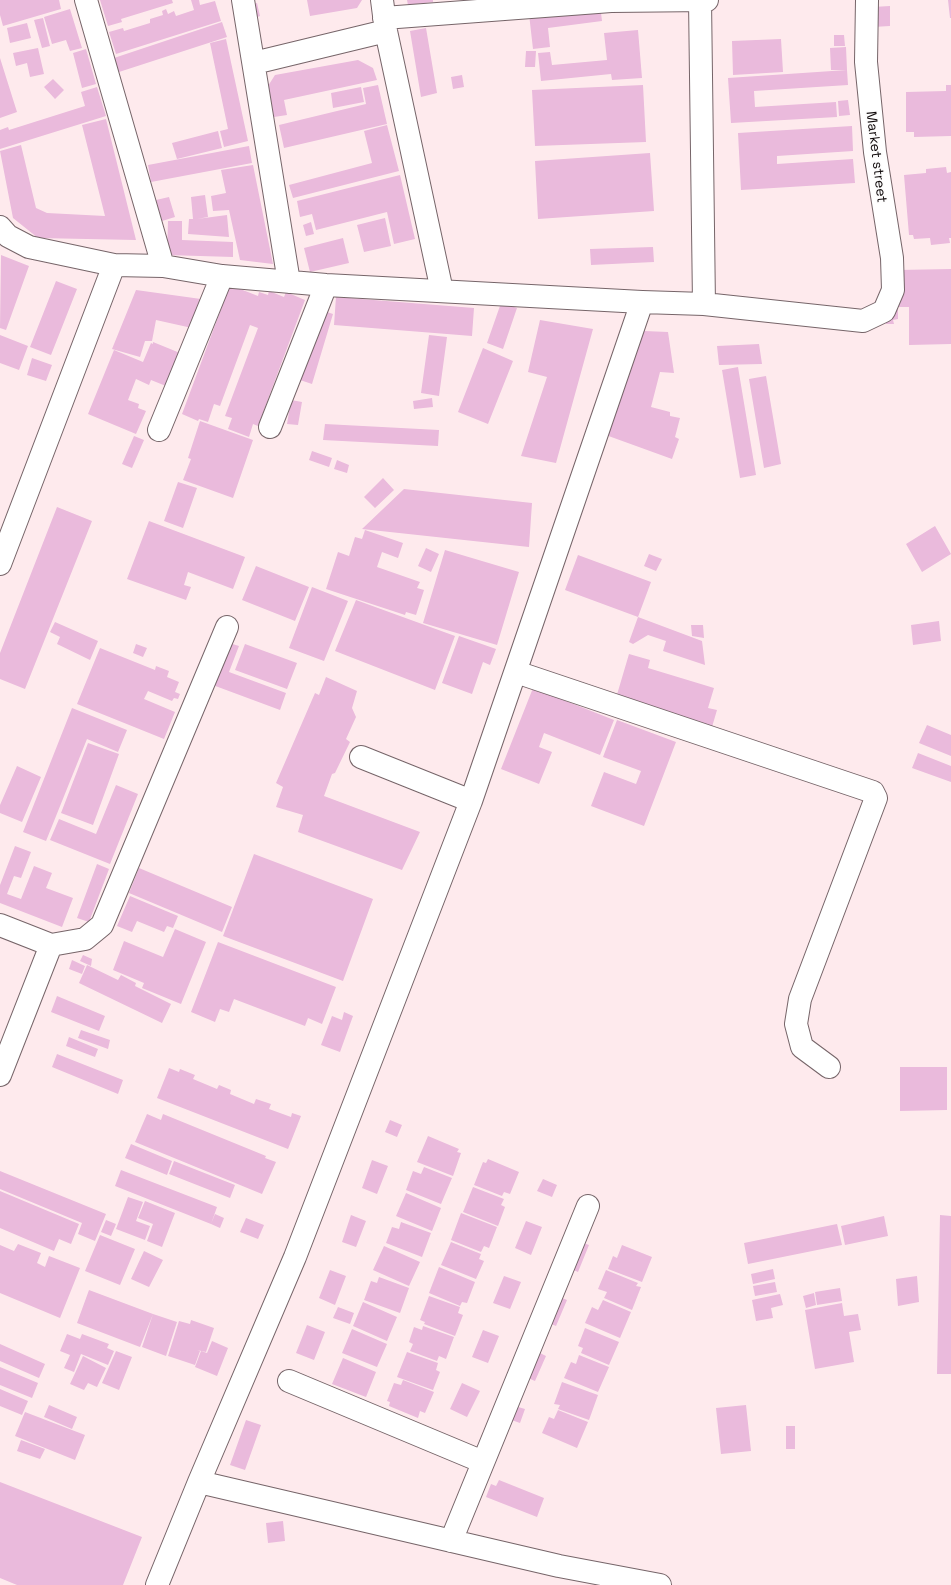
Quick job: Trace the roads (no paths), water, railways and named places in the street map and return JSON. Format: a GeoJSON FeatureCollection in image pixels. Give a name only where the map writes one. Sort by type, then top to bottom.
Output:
{"type":"FeatureCollection","features":[{"type":"Feature","properties":{"kind":"street"},"geometry":{"type":"LineString","coordinates":[[86,0],[163,266]]}},
{"type":"Feature","properties":{"kind":"street"},"geometry":{"type":"LineString","coordinates":[[243,0],[288,282]]}},
{"type":"Feature","properties":{"kind":"street"},"geometry":{"type":"LineString","coordinates":[[0,228],[8,236],[29,247],[114,265],[163,266],[222,276],[326,285],[704,304],[700,0]]}},
{"type":"Feature","properties":{"kind":"street"},"geometry":{"type":"LineString","coordinates":[[254,63],[384,16],[611,1],[706,0]]}},
{"type":"Feature","properties":{"kind":"street","name":"Market street"},"geometry":{"type":"LineString","coordinates":[[704,304],[863,321],[884,311],[893,290],[892,258],[876,160],[866,62],[867,0]]}},
{"type":"Feature","properties":{"kind":"street"},"geometry":{"type":"LineString","coordinates":[[384,16],[442,291]]}},
{"type":"Feature","properties":{"kind":"street"},"geometry":{"type":"LineString","coordinates":[[0,564],[114,265]]}},
{"type":"Feature","properties":{"kind":"street"},"geometry":{"type":"LineString","coordinates":[[160,430],[222,276]]}},
{"type":"Feature","properties":{"kind":"street"},"geometry":{"type":"LineString","coordinates":[[270,426],[326,285]]}},
{"type":"Feature","properties":{"kind":"street"},"geometry":{"type":"LineString","coordinates":[[157,1585],[199,1482],[296,1257],[471,801],[642,302]]}},
{"type":"Feature","properties":{"kind":"street"},"geometry":{"type":"LineString","coordinates":[[0,925],[51,945],[85,939],[102,925],[227,627]]}},
{"type":"Feature","properties":{"kind":"street"},"geometry":{"type":"LineString","coordinates":[[516,672],[873,792],[876,798],[800,999],[796,1024],[802,1047],[829,1067]]}},
{"type":"Feature","properties":{"kind":"street"},"geometry":{"type":"LineString","coordinates":[[361,758],[471,801]]}},
{"type":"Feature","properties":{"kind":"street"},"geometry":{"type":"LineString","coordinates":[[0,1075],[51,945]]}},
{"type":"Feature","properties":{"kind":"street"},"geometry":{"type":"LineString","coordinates":[[450,1541],[588,1206]]}},
{"type":"Feature","properties":{"kind":"street"},"geometry":{"type":"LineString","coordinates":[[289,1381],[483,1462]]}},
{"type":"Feature","properties":{"kind":"street"},"geometry":{"type":"LineString","coordinates":[[199,1482],[559,1566],[660,1585]]}}]}
